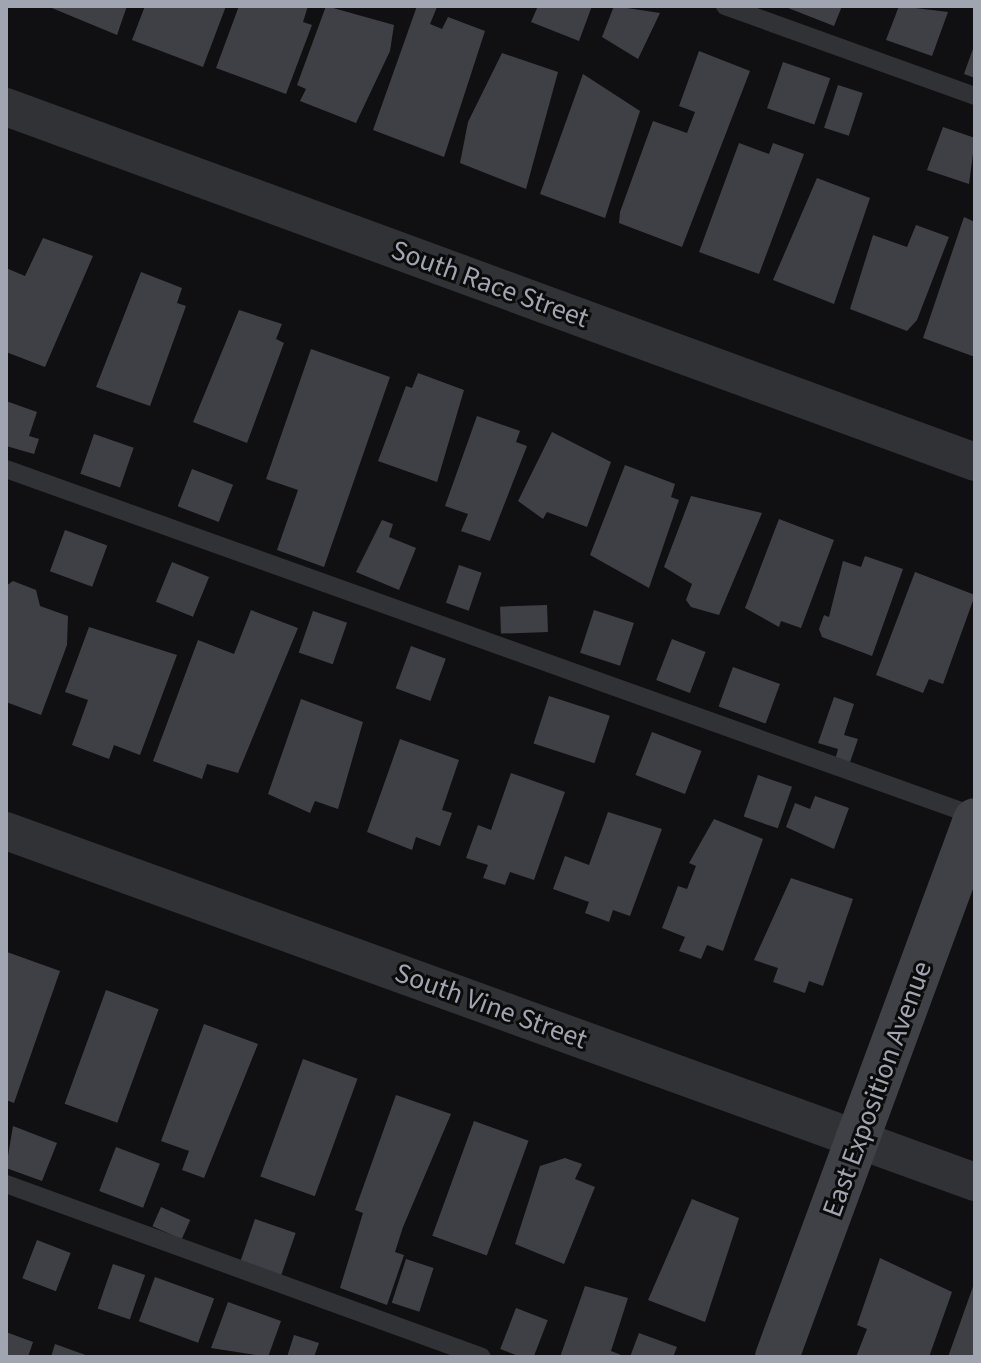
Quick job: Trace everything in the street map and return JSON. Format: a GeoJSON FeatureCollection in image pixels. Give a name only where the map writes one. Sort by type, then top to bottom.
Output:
{"type":"FeatureCollection","features":[{"type":"Feature","properties":{"kind":"street","name":"South Race Street"},"geometry":{"type":"LineString","coordinates":[[6,107],[975,462]]}},
{"type":"Feature","properties":{"kind":"street","name":"East Exposition Avenue"},"geometry":{"type":"LineString","coordinates":[[777,1357],[975,818]]}},
{"type":"Feature","properties":{"kind":"street","name":"South Vine Street"},"geometry":{"type":"LineString","coordinates":[[6,831],[975,1182]]}},
{"type":"Feature","properties":{"kind":"lane"},"geometry":{"type":"LineString","coordinates":[[725,6],[975,96]]}},
{"type":"Feature","properties":{"kind":"lane"},"geometry":{"type":"LineString","coordinates":[[6,469],[975,818]]}},
{"type":"Feature","properties":{"kind":"lane"},"geometry":{"type":"LineString","coordinates":[[6,1184],[482,1357]]}},
{"type":"Feature","properties":{"kind":"building"},"geometry":{"type":"Polygon","coordinates":[[[47,6],[127,6],[117,35],[47,6]]]}},
{"type":"Feature","properties":{"kind":"building"},"geometry":{"type":"Polygon","coordinates":[[[145,6],[226,6],[203,67],[132,40],[145,6]]]}},
{"type":"Feature","properties":{"kind":"building"},"geometry":{"type":"Polygon","coordinates":[[[239,6],[308,6],[303,22],[312,25],[286,94],[216,68],[239,6]]]}},
{"type":"Feature","properties":{"kind":"building"},"geometry":{"type":"Polygon","coordinates":[[[326,6],[394,25],[390,51],[356,123],[300,101],[306,89],[297,85],[326,6]]]}},
{"type":"Feature","properties":{"kind":"building"},"geometry":{"type":"Polygon","coordinates":[[[417,6],[437,7],[430,24],[442,29],[448,17],[485,31],[444,157],[373,130],[417,6]]]}},
{"type":"Feature","properties":{"kind":"building"},"geometry":{"type":"Polygon","coordinates":[[[538,6],[592,6],[579,41],[531,22],[538,6]]]}},
{"type":"Feature","properties":{"kind":"building"},"geometry":{"type":"Polygon","coordinates":[[[614,6],[660,13],[638,59],[602,37],[614,6]]]}},
{"type":"Feature","properties":{"kind":"building"},"geometry":{"type":"Polygon","coordinates":[[[783,6],[842,6],[834,26],[783,6]]]}},
{"type":"Feature","properties":{"kind":"building"},"geometry":{"type":"Polygon","coordinates":[[[899,6],[948,12],[932,56],[886,40],[899,6]]]}},
{"type":"Feature","properties":{"kind":"building"},"geometry":{"type":"Polygon","coordinates":[[[975,43],[975,78],[964,74],[975,43]]]}},
{"type":"Feature","properties":{"kind":"building"},"geometry":{"type":"Polygon","coordinates":[[[699,51],[750,71],[682,247],[619,223],[620,212],[653,121],[687,133],[695,112],[679,106],[699,51]]]}},
{"type":"Feature","properties":{"kind":"building"},"geometry":{"type":"Polygon","coordinates":[[[502,53],[558,72],[526,189],[460,163],[468,122],[502,53]]]}},
{"type":"Feature","properties":{"kind":"building"},"geometry":{"type":"Polygon","coordinates":[[[783,62],[830,78],[814,125],[767,108],[783,62]]]}},
{"type":"Feature","properties":{"kind":"building"},"geometry":{"type":"Polygon","coordinates":[[[583,74],[640,111],[605,218],[540,194],[583,74]]]}},
{"type":"Feature","properties":{"kind":"building"},"geometry":{"type":"Polygon","coordinates":[[[838,85],[863,93],[849,136],[824,128],[838,85]]]}},
{"type":"Feature","properties":{"kind":"building"},"geometry":{"type":"Polygon","coordinates":[[[943,127],[975,138],[969,184],[927,170],[943,127]]]}},
{"type":"Feature","properties":{"kind":"building"},"geometry":{"type":"Polygon","coordinates":[[[739,143],[769,154],[773,143],[804,154],[759,274],[699,252],[739,143]]]}},
{"type":"Feature","properties":{"kind":"building"},"geometry":{"type":"Polygon","coordinates":[[[817,178],[870,198],[834,304],[773,280],[817,178]]]}},
{"type":"Feature","properties":{"kind":"building"},"geometry":{"type":"Polygon","coordinates":[[[964,217],[975,222],[975,357],[923,338],[964,217]]]}},
{"type":"Feature","properties":{"kind":"building"},"geometry":{"type":"Polygon","coordinates":[[[916,225],[949,237],[917,320],[907,331],[850,309],[873,235],[907,247],[916,225]]]}},
{"type":"Feature","properties":{"kind":"building"},"geometry":{"type":"Polygon","coordinates":[[[43,238],[93,256],[45,367],[6,352],[6,268],[25,276],[43,238]]]}},
{"type":"Feature","properties":{"kind":"building"},"geometry":{"type":"Polygon","coordinates":[[[141,272],[182,288],[177,303],[186,306],[150,406],[96,387],[141,272]]]}},
{"type":"Feature","properties":{"kind":"building"},"geometry":{"type":"Polygon","coordinates":[[[239,310],[282,324],[276,339],[284,343],[247,443],[193,422],[239,310]]]}},
{"type":"Feature","properties":{"kind":"building"},"geometry":{"type":"Polygon","coordinates":[[[311,349],[390,377],[324,567],[277,550],[298,490],[266,479],[311,349]]]}},
{"type":"Feature","properties":{"kind":"building"},"geometry":{"type":"Polygon","coordinates":[[[418,373],[464,390],[437,482],[378,461],[406,386],[412,388],[418,373]]]}},
{"type":"Feature","properties":{"kind":"building"},"geometry":{"type":"Polygon","coordinates":[[[6,401],[37,412],[29,436],[39,439],[34,454],[6,446],[6,401]]]}},
{"type":"Feature","properties":{"kind":"building"},"geometry":{"type":"Polygon","coordinates":[[[477,416],[520,431],[516,442],[527,446],[490,541],[461,531],[468,514],[445,506],[477,416]]]}},
{"type":"Feature","properties":{"kind":"building"},"geometry":{"type":"Polygon","coordinates":[[[552,432],[611,462],[587,527],[547,512],[543,519],[518,501],[552,432]]]}},
{"type":"Feature","properties":{"kind":"building"},"geometry":{"type":"Polygon","coordinates":[[[94,434],[134,448],[120,487],[80,474],[94,434]]]}},
{"type":"Feature","properties":{"kind":"building"},"geometry":{"type":"Polygon","coordinates":[[[625,465],[675,484],[671,497],[679,500],[649,588],[590,555],[625,465]]]}},
{"type":"Feature","properties":{"kind":"building"},"geometry":{"type":"Polygon","coordinates":[[[192,469],[233,485],[219,522],[178,506],[192,469]]]}},
{"type":"Feature","properties":{"kind":"building"},"geometry":{"type":"Polygon","coordinates":[[[691,496],[762,513],[719,615],[691,607],[686,600],[692,584],[664,567],[691,496]]]}},
{"type":"Feature","properties":{"kind":"building"},"geometry":{"type":"Polygon","coordinates":[[[779,519],[834,540],[801,628],[781,621],[779,627],[745,608],[779,519]]]}},
{"type":"Feature","properties":{"kind":"building"},"geometry":{"type":"Polygon","coordinates":[[[382,520],[393,524],[389,537],[416,548],[399,590],[356,572],[382,520]]]}},
{"type":"Feature","properties":{"kind":"building"},"geometry":{"type":"Polygon","coordinates":[[[65,530],[107,545],[92,587],[50,571],[65,530]]]}},
{"type":"Feature","properties":{"kind":"building"},"geometry":{"type":"Polygon","coordinates":[[[865,556],[903,569],[872,656],[822,637],[819,629],[824,615],[829,617],[843,561],[861,567],[865,556]]]}},
{"type":"Feature","properties":{"kind":"building"},"geometry":{"type":"Polygon","coordinates":[[[172,562],[209,577],[193,617],[156,602],[172,562]]]}},
{"type":"Feature","properties":{"kind":"building"},"geometry":{"type":"Polygon","coordinates":[[[459,565],[482,573],[469,611],[446,603],[459,565]]]}},
{"type":"Feature","properties":{"kind":"building"},"geometry":{"type":"Polygon","coordinates":[[[915,572],[975,595],[943,684],[929,679],[923,693],[876,675],[915,572]]]}},
{"type":"Feature","properties":{"kind":"building"},"geometry":{"type":"Polygon","coordinates":[[[13,581],[36,590],[40,606],[68,616],[67,645],[41,715],[6,702],[6,586],[13,581]]]}},
{"type":"Feature","properties":{"kind":"building"},"geometry":{"type":"Polygon","coordinates":[[[547,605],[548,632],[501,634],[500,607],[547,605]]]}},
{"type":"Feature","properties":{"kind":"building"},"geometry":{"type":"Polygon","coordinates":[[[251,610],[298,628],[238,773],[207,764],[202,779],[153,761],[198,640],[234,654],[251,610]]]}},
{"type":"Feature","properties":{"kind":"building"},"geometry":{"type":"Polygon","coordinates":[[[594,610],[634,623],[620,666],[580,653],[594,610]]]}},
{"type":"Feature","properties":{"kind":"building"},"geometry":{"type":"Polygon","coordinates":[[[313,611],[347,623],[333,664],[299,653],[313,611]]]}},
{"type":"Feature","properties":{"kind":"building"},"geometry":{"type":"Polygon","coordinates":[[[89,627],[177,655],[140,755],[114,745],[109,759],[72,745],[88,700],[65,692],[89,627]]]}},
{"type":"Feature","properties":{"kind":"building"},"geometry":{"type":"Polygon","coordinates":[[[672,639],[706,652],[690,693],[656,680],[672,639]]]}},
{"type":"Feature","properties":{"kind":"building"},"geometry":{"type":"Polygon","coordinates":[[[411,646],[446,659],[430,701],[396,688],[411,646]]]}},
{"type":"Feature","properties":{"kind":"building"},"geometry":{"type":"Polygon","coordinates":[[[733,667],[780,684],[766,724],[719,706],[733,667]]]}},
{"type":"Feature","properties":{"kind":"building"},"geometry":{"type":"Polygon","coordinates":[[[549,696],[610,716],[594,763],[534,744],[549,696]]]}},
{"type":"Feature","properties":{"kind":"building"},"geometry":{"type":"Polygon","coordinates":[[[834,697],[854,704],[844,735],[858,739],[849,765],[835,760],[838,749],[818,743],[834,697]]]}},
{"type":"Feature","properties":{"kind":"building"},"geometry":{"type":"Polygon","coordinates":[[[301,699],[363,722],[338,809],[315,801],[310,813],[268,794],[301,699]]]}},
{"type":"Feature","properties":{"kind":"building"},"geometry":{"type":"Polygon","coordinates":[[[652,732],[701,751],[685,794],[636,775],[652,732]]]}},
{"type":"Feature","properties":{"kind":"building"},"geometry":{"type":"Polygon","coordinates":[[[400,739],[459,760],[442,810],[452,813],[440,846],[416,837],[412,850],[367,832],[400,739]]]}},
{"type":"Feature","properties":{"kind":"building"},"geometry":{"type":"Polygon","coordinates":[[[511,773],[565,792],[534,880],[510,872],[505,885],[483,878],[488,865],[466,858],[478,825],[491,830],[511,773]]]}},
{"type":"Feature","properties":{"kind":"building"},"geometry":{"type":"Polygon","coordinates":[[[758,775],[792,787],[778,828],[744,817],[758,775]]]}},
{"type":"Feature","properties":{"kind":"building"},"geometry":{"type":"Polygon","coordinates":[[[815,796],[849,808],[834,849],[786,827],[795,803],[810,809],[815,796]]]}},
{"type":"Feature","properties":{"kind":"building"},"geometry":{"type":"Polygon","coordinates":[[[608,812],[662,829],[630,916],[613,910],[609,922],[585,913],[589,902],[553,889],[565,856],[589,865],[608,812]]]}},
{"type":"Feature","properties":{"kind":"building"},"geometry":{"type":"Polygon","coordinates":[[[714,819],[763,839],[723,951],[707,945],[701,959],[679,951],[685,937],[662,928],[678,886],[687,889],[696,866],[689,863],[714,819]]]}},
{"type":"Feature","properties":{"kind":"building"},"geometry":{"type":"Polygon","coordinates":[[[791,878],[853,899],[823,986],[809,981],[805,993],[773,982],[778,968],[754,960],[791,878]]]}},
{"type":"Feature","properties":{"kind":"building"},"geometry":{"type":"Polygon","coordinates":[[[7,952],[60,971],[14,1103],[6,1100],[7,952]]]}},
{"type":"Feature","properties":{"kind":"building"},"geometry":{"type":"Polygon","coordinates":[[[106,990],[159,1009],[117,1123],[65,1104],[106,990]]]}},
{"type":"Feature","properties":{"kind":"building"},"geometry":{"type":"Polygon","coordinates":[[[204,1024],[258,1044],[204,1178],[182,1170],[189,1151],[161,1141],[204,1024]]]}},
{"type":"Feature","properties":{"kind":"building"},"geometry":{"type":"Polygon","coordinates":[[[303,1059],[358,1079],[315,1196],[260,1176],[303,1059]]]}},
{"type":"Feature","properties":{"kind":"building"},"geometry":{"type":"Polygon","coordinates":[[[396,1095],[451,1114],[403,1227],[395,1252],[404,1255],[387,1305],[340,1288],[363,1213],[355,1210],[396,1095]]]}},
{"type":"Feature","properties":{"kind":"building"},"geometry":{"type":"Polygon","coordinates":[[[474,1121],[529,1141],[487,1255],[432,1236],[474,1121]]]}},
{"type":"Feature","properties":{"kind":"building"},"geometry":{"type":"Polygon","coordinates":[[[13,1126],[57,1143],[42,1181],[6,1168],[13,1126]]]}},
{"type":"Feature","properties":{"kind":"building"},"geometry":{"type":"Polygon","coordinates":[[[116,1147],[160,1164],[143,1208],[99,1191],[116,1147]]]}},
{"type":"Feature","properties":{"kind":"building"},"geometry":{"type":"Polygon","coordinates":[[[565,1158],[582,1164],[575,1179],[595,1187],[564,1264],[515,1244],[540,1166],[565,1158]]]}},
{"type":"Feature","properties":{"kind":"building"},"geometry":{"type":"Polygon","coordinates":[[[692,1199],[739,1218],[705,1322],[648,1300],[692,1199]]]}},
{"type":"Feature","properties":{"kind":"building"},"geometry":{"type":"Polygon","coordinates":[[[161,1207],[190,1220],[182,1239],[152,1226],[161,1207]]]}},
{"type":"Feature","properties":{"kind":"building"},"geometry":{"type":"Polygon","coordinates":[[[255,1219],[296,1233],[281,1276],[240,1262],[255,1219]]]}},
{"type":"Feature","properties":{"kind":"building"},"geometry":{"type":"Polygon","coordinates":[[[37,1240],[71,1253],[56,1291],[22,1278],[37,1240]]]}},
{"type":"Feature","properties":{"kind":"building"},"geometry":{"type":"Polygon","coordinates":[[[880,1258],[952,1292],[929,1357],[856,1357],[867,1329],[857,1325],[880,1258]]]}},
{"type":"Feature","properties":{"kind":"building"},"geometry":{"type":"Polygon","coordinates":[[[406,1259],[434,1268],[419,1312],[392,1303],[406,1259]]]}},
{"type":"Feature","properties":{"kind":"building"},"geometry":{"type":"Polygon","coordinates":[[[113,1264],[145,1275],[130,1320],[98,1308],[113,1264]]]}},
{"type":"Feature","properties":{"kind":"building"},"geometry":{"type":"Polygon","coordinates":[[[155,1277],[214,1299],[198,1343],[139,1321],[155,1277]]]}},
{"type":"Feature","properties":{"kind":"building"},"geometry":{"type":"Polygon","coordinates":[[[975,1281],[975,1357],[948,1357],[975,1281]]]}},
{"type":"Feature","properties":{"kind":"building"},"geometry":{"type":"Polygon","coordinates":[[[585,1286],[628,1298],[611,1351],[626,1357],[560,1357],[585,1286]]]}},
{"type":"Feature","properties":{"kind":"building"},"geometry":{"type":"Polygon","coordinates":[[[228,1302],[281,1321],[268,1357],[211,1348],[228,1302]]]}},
{"type":"Feature","properties":{"kind":"building"},"geometry":{"type":"Polygon","coordinates":[[[516,1308],[548,1320],[534,1357],[521,1357],[500,1349],[516,1308]]]}},
{"type":"Feature","properties":{"kind":"building"},"geometry":{"type":"Polygon","coordinates":[[[6,1332],[33,1342],[28,1357],[6,1357],[6,1332]]]}},
{"type":"Feature","properties":{"kind":"building"},"geometry":{"type":"Polygon","coordinates":[[[639,1333],[677,1347],[673,1357],[630,1357],[639,1333]]]}},
{"type":"Feature","properties":{"kind":"building"},"geometry":{"type":"Polygon","coordinates":[[[294,1335],[319,1343],[314,1357],[287,1357],[294,1335]]]}},
{"type":"Feature","properties":{"kind":"building"},"geometry":{"type":"Polygon","coordinates":[[[55,1344],[91,1357],[51,1357],[55,1344]]]}}]}
